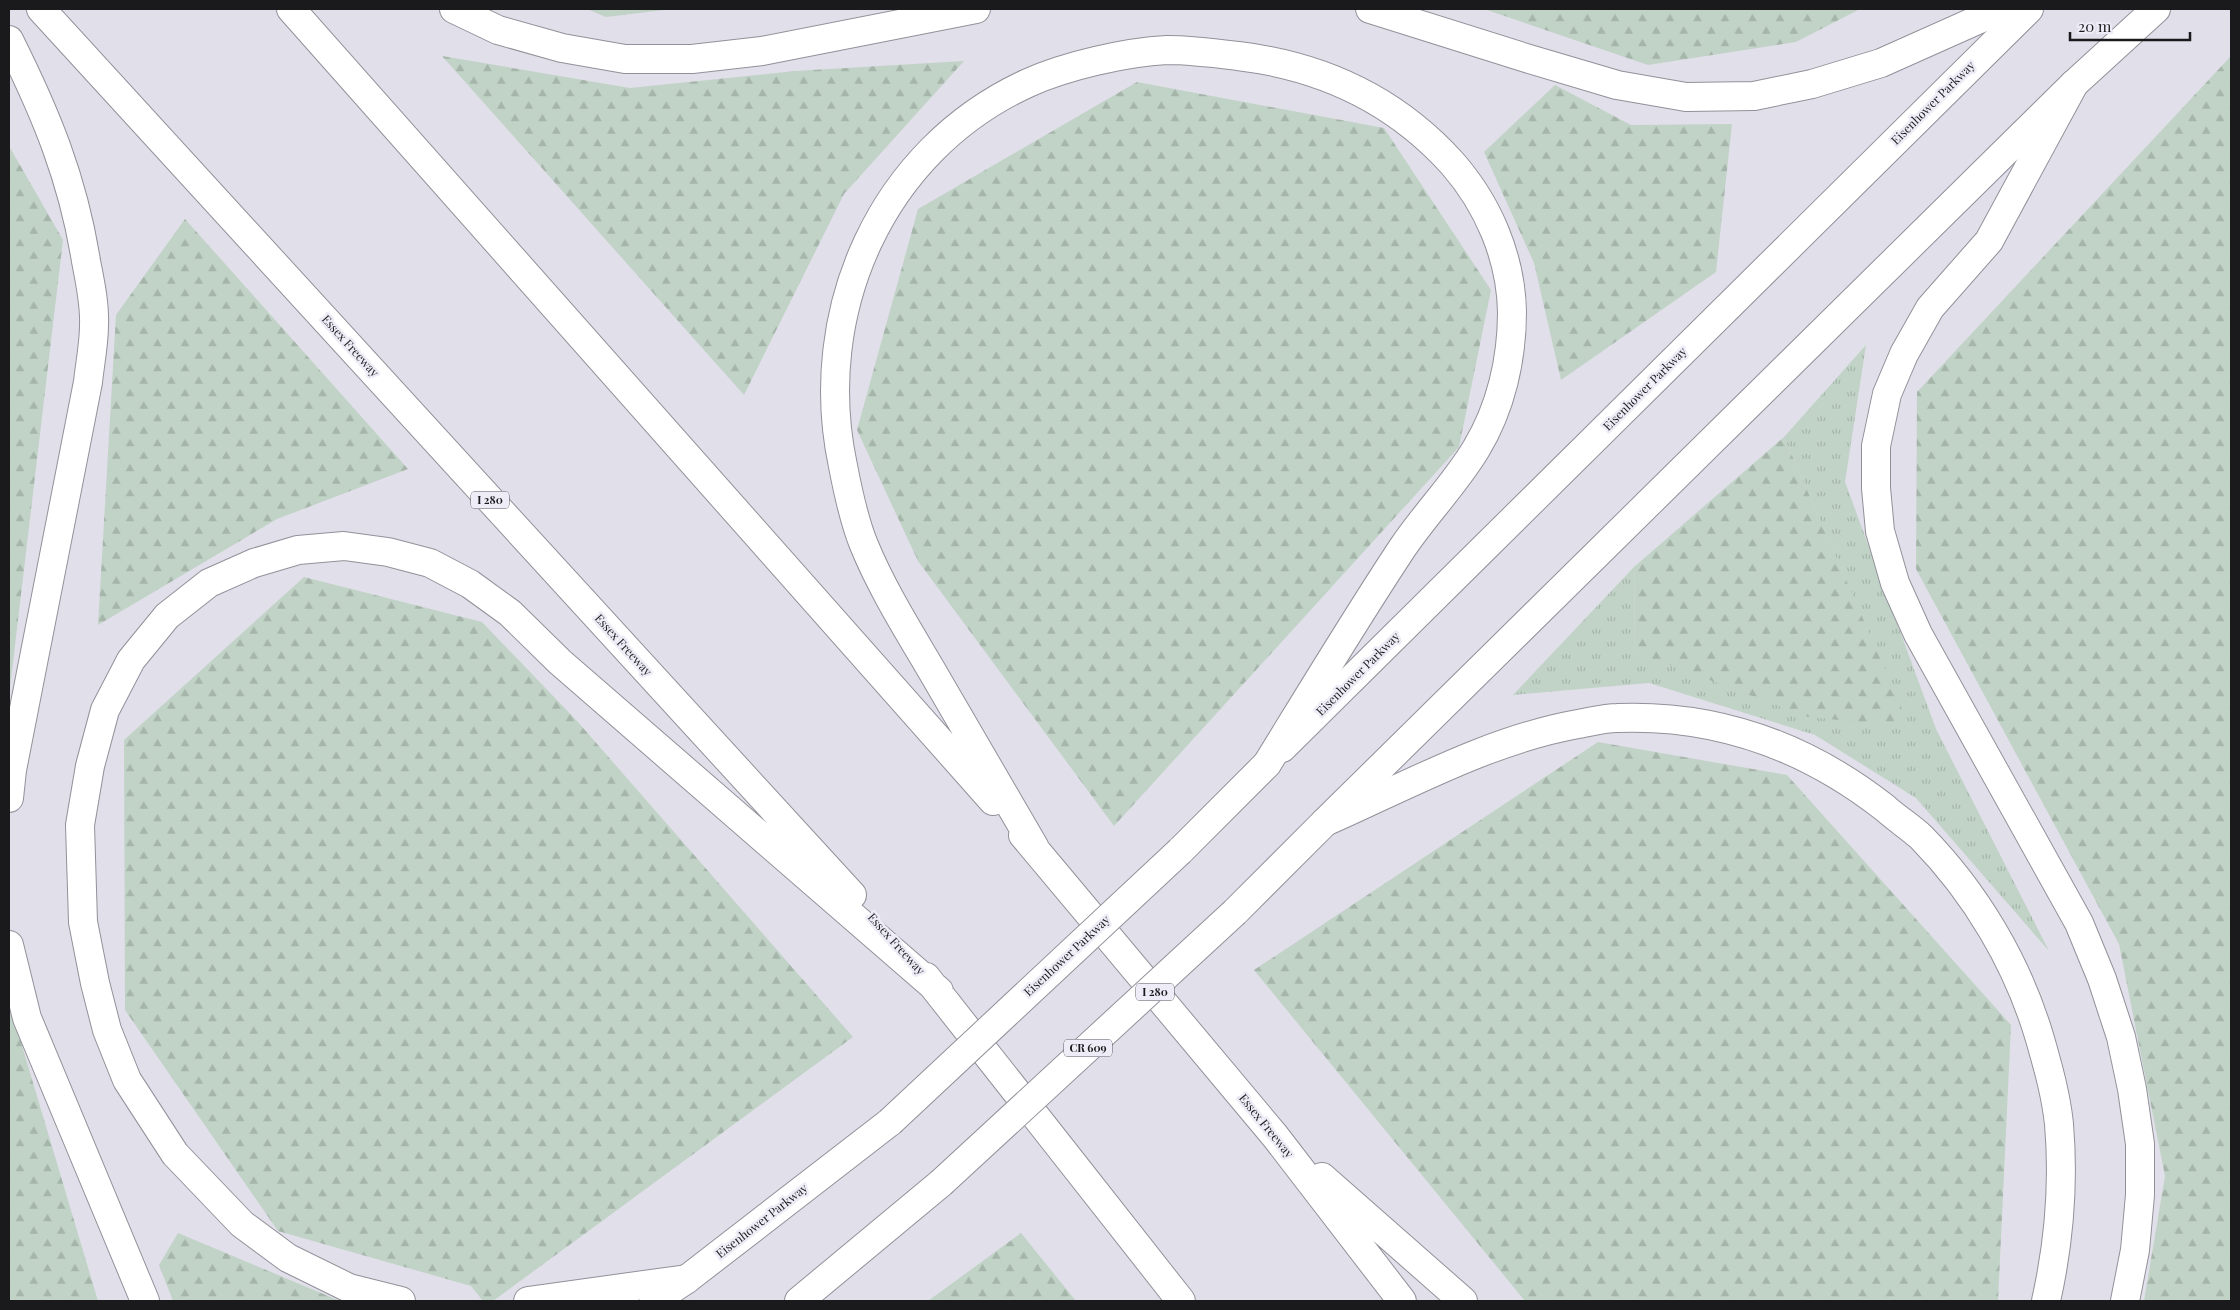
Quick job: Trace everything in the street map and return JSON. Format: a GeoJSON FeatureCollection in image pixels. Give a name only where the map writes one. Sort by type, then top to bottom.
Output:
{"type":"FeatureCollection","features":[{"type":"Feature","properties":{"kind":"main road","name":"Essex Freeway"},"geometry":{"type":"LineString","coordinates":[[41,9],[938,991],[1104,1206],[1181,1301]]}},
{"type":"Feature","properties":{"kind":"main road","name":"Essex Freeway"},"geometry":{"type":"LineString","coordinates":[[291,9],[1035,848],[1275,1136],[1402,1301]]}},
{"type":"Feature","properties":{"kind":"main road"},"geometry":{"type":"LineString","coordinates":[[454,9],[498,30],[553,46],[635,59],[692,59],[762,51],[976,9]]}},
{"type":"Feature","properties":{"kind":"main road"},"geometry":{"type":"LineString","coordinates":[[1370,9],[1618,85],[1686,97],[1754,96],[1812,84],[1881,63],[2002,9]]}},
{"type":"Feature","properties":{"kind":"main road","name":"Eisenhower Parkway"},"geometry":{"type":"LineString","coordinates":[[654,1301],[687,1279],[890,1122],[1180,851],[2029,9]]}},
{"type":"Feature","properties":{"kind":"main road"},"geometry":{"type":"LineString","coordinates":[[1325,822],[2074,84],[2156,9]]}},
{"type":"Feature","properties":{"kind":"main road"},"geometry":{"type":"LineString","coordinates":[[9,40],[35,93],[65,167],[81,229],[94,324],[88,382],[12,770],[9,798]]}},
{"type":"Feature","properties":{"kind":"main road"},"geometry":{"type":"LineString","coordinates":[[1035,848],[894,608],[862,543],[842,463],[836,410],[835,360],[845,301],[865,246],[888,205],[918,165],[948,134],[991,104],[1029,82],[1079,66],[1164,50],[1206,52],[1259,58],[1306,69],[1348,86],[1396,112],[1429,138],[1460,172],[1484,208],[1500,242],[1509,278],[1512,313],[1503,384],[1492,418],[1476,450],[1406,543],[1267,764]]}},
{"type":"Feature","properties":{"kind":"main road"},"geometry":{"type":"LineString","coordinates":[[2074,84],[1989,241],[1930,308],[1904,354],[1887,394],[1878,437],[1876,488],[1880,531],[1895,583],[1918,634],[2079,923],[2102,979],[2121,1037],[2132,1089],[2140,1144],[2135,1250],[2125,1301]]}},
{"type":"Feature","properties":{"kind":"main road"},"geometry":{"type":"LineString","coordinates":[[402,1301],[349,1288],[288,1258],[242,1224],[213,1196],[170,1146],[127,1080],[107,1030],[95,983],[82,905],[80,825],[90,766],[105,710],[131,660],[167,616],[209,582],[254,563],[298,550],[344,546],[388,552],[430,563],[470,584],[510,613],[560,662],[938,991]]}},
{"type":"Feature","properties":{"kind":"main road"},"geometry":{"type":"LineString","coordinates":[[1325,822],[1501,744],[1554,728],[1615,718],[1667,718],[1721,726],[1794,750],[1839,776],[1920,836],[1955,878],[1990,925],[2017,975],[2036,1026],[2050,1074],[2059,1122],[2060,1218],[2046,1301]]}},
{"type":"Feature","properties":{"kind":"main road","name":"CR 609"},"geometry":{"type":"LineString","coordinates":[[803,1299],[941,1183],[1235,912],[1325,822]]}},
{"type":"Feature","properties":{"kind":"main road"},"geometry":{"type":"LineString","coordinates":[[9,945],[27,1018],[145,1301]]}},
{"type":"Feature","properties":{"kind":"main road"},"geometry":{"type":"LineString","coordinates":[[1275,1136],[1464,1301]]}},
{"type":"Feature","properties":{"kind":"main road"},"geometry":{"type":"LineString","coordinates":[[1104,1206],[1159,1301]]}},
{"type":"Feature","properties":{"kind":"main road"},"geometry":{"type":"LineString","coordinates":[[528,1301],[687,1279]]}},
{"type":"Feature","properties":{"kind":"green space"},"geometry":{"type":"Polygon","coordinates":[[[587,9],[673,9],[606,17],[587,9]]]}},
{"type":"Feature","properties":{"kind":"green space"},"geometry":{"type":"Polygon","coordinates":[[[1484,9],[1860,9],[1796,42],[1648,65],[1484,9]]]}},
{"type":"Feature","properties":{"kind":"green space"},"geometry":{"type":"Polygon","coordinates":[[[442,56],[630,88],[795,71],[964,61],[844,194],[744,395],[442,56]]]}},
{"type":"Feature","properties":{"kind":"green space"},"geometry":{"type":"Polygon","coordinates":[[[2231,56],[2231,1301],[2144,1301],[2165,1176],[2119,944],[1916,569],[1917,392],[2231,56]]]}},
{"type":"Feature","properties":{"kind":"green space"},"geometry":{"type":"Polygon","coordinates":[[[1137,82],[1384,128],[1491,290],[1459,447],[1114,826],[918,561],[857,430],[918,209],[1137,82]]]}},
{"type":"Feature","properties":{"kind":"green space"},"geometry":{"type":"Polygon","coordinates":[[[1555,85],[1631,125],[1732,124],[1716,272],[1561,380],[1534,263],[1484,152],[1555,85]]]}},
{"type":"Feature","properties":{"kind":"green space"},"geometry":{"type":"Polygon","coordinates":[[[9,146],[63,240],[9,696],[9,146]]]}},
{"type":"Feature","properties":{"kind":"green space"},"geometry":{"type":"Polygon","coordinates":[[[185,219],[408,469],[277,519],[98,625],[116,315],[185,219]]]}},
{"type":"Feature","properties":{"kind":"green space"},"geometry":{"type":"Polygon","coordinates":[[[1866,345],[1845,482],[1936,729],[2049,951],[1916,798],[1815,735],[1649,683],[1513,695],[1634,567],[1635,652],[1909,727],[1784,437],[1866,345]]]}},
{"type":"Feature","properties":{"kind":"green space"},"geometry":{"type":"Polygon","coordinates":[[[1784,437],[1910,727],[1808,717],[1635,652],[1634,567],[1784,437]]]}},
{"type":"Feature","properties":{"kind":"green space"},"geometry":{"type":"Polygon","coordinates":[[[304,577],[482,622],[577,721],[853,1037],[493,1301],[483,1301],[471,1286],[278,1231],[125,1010],[124,740],[304,577]]]}},
{"type":"Feature","properties":{"kind":"green space"},"geometry":{"type":"Polygon","coordinates":[[[1598,742],[1787,775],[2011,1025],[1998,1301],[1525,1301],[1254,970],[1598,742]]]}},
{"type":"Feature","properties":{"kind":"green space"},"geometry":{"type":"Polygon","coordinates":[[[9,1002],[98,1301],[9,1301],[9,1002]]]}},
{"type":"Feature","properties":{"kind":"green space"},"geometry":{"type":"Polygon","coordinates":[[[178,1233],[340,1301],[173,1301],[159,1265],[178,1233]]]}},
{"type":"Feature","properties":{"kind":"green space"},"geometry":{"type":"Polygon","coordinates":[[[1021,1233],[1076,1301],[928,1301],[1021,1233]]]}}]}
